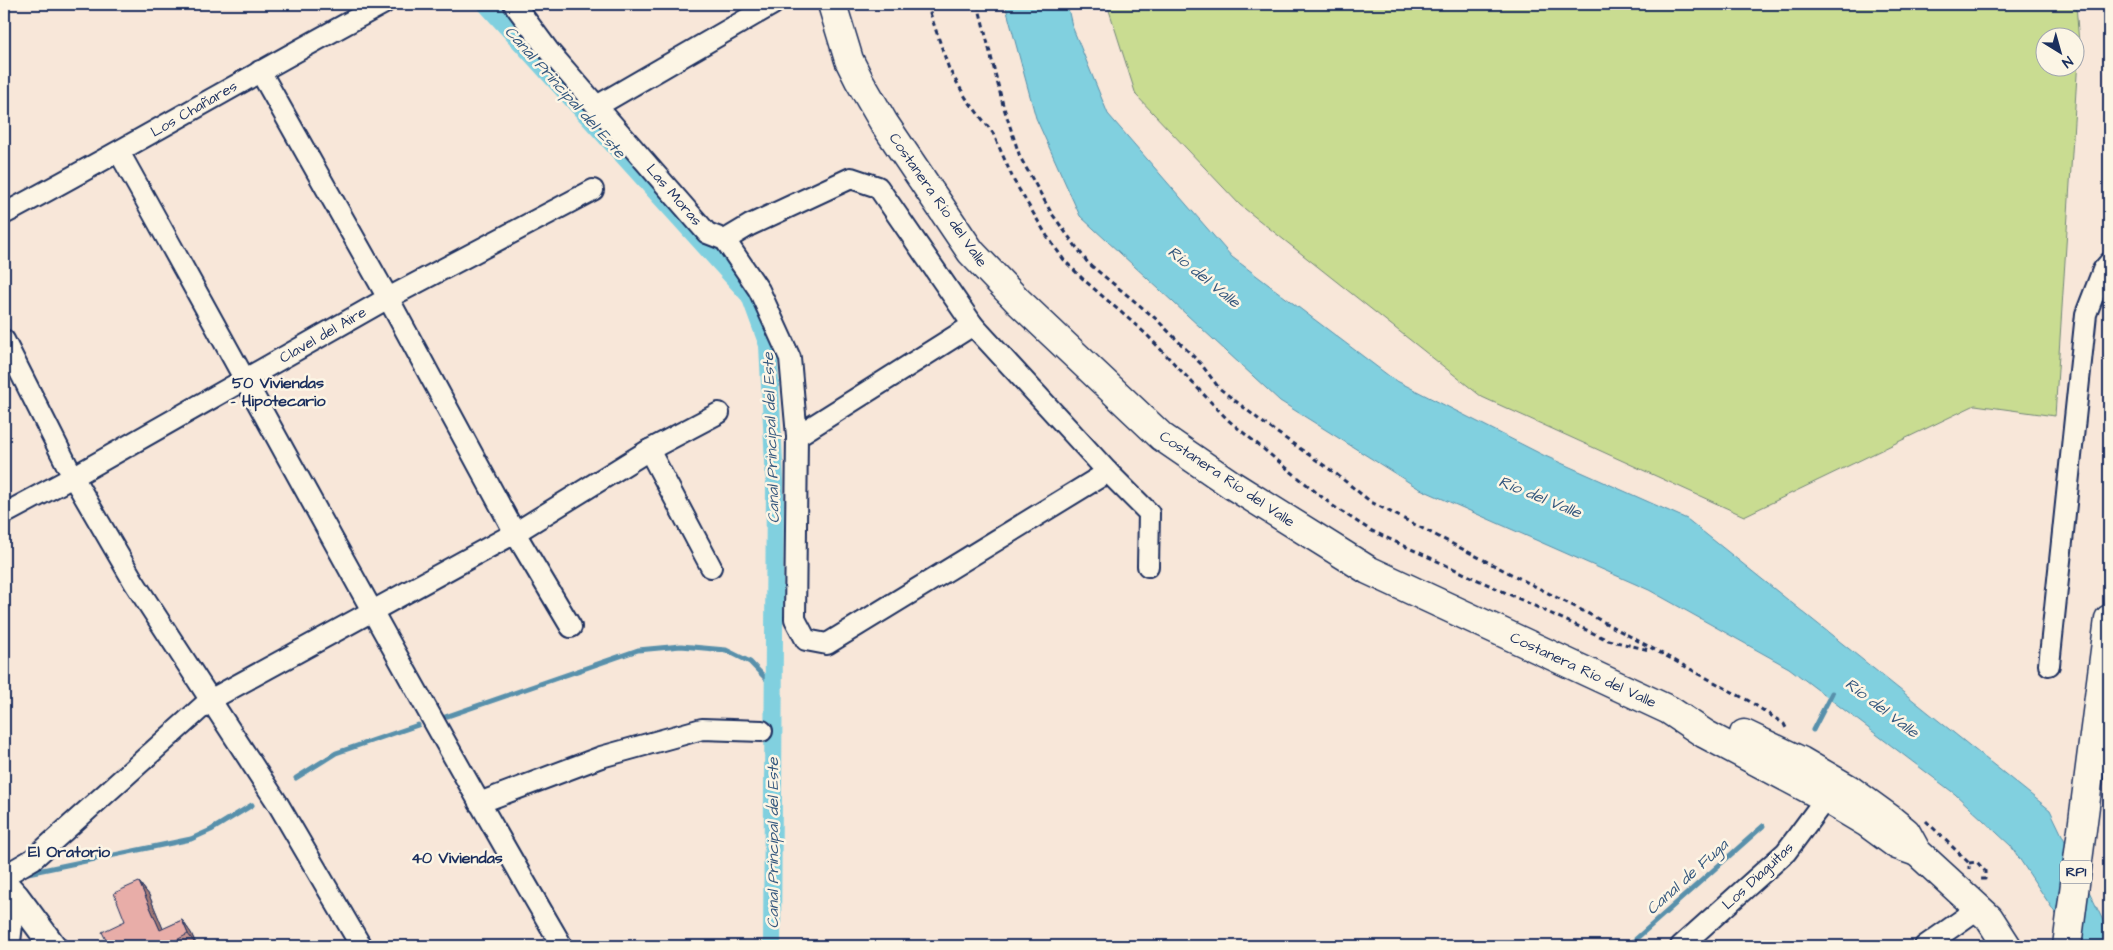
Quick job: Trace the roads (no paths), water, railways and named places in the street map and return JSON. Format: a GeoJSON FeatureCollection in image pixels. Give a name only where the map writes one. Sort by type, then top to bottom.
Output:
{"type":"FeatureCollection","features":[{"type":"Feature","properties":{"kind":"main road","name":"Costanera Río del Valle"},"geometry":{"type":"LineString","coordinates":[[834,7],[849,60],[859,80],[884,123],[971,252],[1024,308],[1162,437],[1232,486],[1368,570],[1669,710],[1705,734],[1826,798],[1867,823],[1897,845],[1917,852]]}},
{"type":"Feature","properties":{"kind":"main road","name":"RP1"},"geometry":{"type":"LineString","coordinates":[[2067,946],[2109,619]]}},
{"type":"Feature","properties":{"kind":"main road","name":"Costanera Río del Valle"},"geometry":{"type":"LineString","coordinates":[[1669,710],[1712,719],[1802,761],[1849,789],[1890,818],[1906,832],[1917,852],[1979,908],[2007,946]]}},
{"type":"Feature","properties":{"kind":"street","name":"Los Chañares"},"geometry":{"type":"LineString","coordinates":[[4,214],[119,152],[260,71],[383,4]]}},
{"type":"Feature","properties":{"kind":"street","name":"Las Moras"},"geometry":{"type":"LineString","coordinates":[[514,4],[548,50],[707,233],[725,240],[758,290],[790,358],[797,436],[795,620],[806,640],[827,644],[1108,472]]}},
{"type":"Feature","properties":{"kind":"street"},"geometry":{"type":"LineString","coordinates":[[597,106],[773,4]]}},
{"type":"Feature","properties":{"kind":"street"},"geometry":{"type":"LineString","coordinates":[[260,71],[388,298],[515,533],[571,627]]}},
{"type":"Feature","properties":{"kind":"street"},"geometry":{"type":"LineString","coordinates":[[119,152],[246,379],[478,804],[562,946]]}},
{"type":"Feature","properties":{"kind":"street"},"geometry":{"type":"LineString","coordinates":[[725,240],[750,226],[851,178],[878,187],[972,325],[1108,472],[1149,513],[1148,566]]}},
{"type":"Feature","properties":{"kind":"street","name":"Clavel del Aire"},"geometry":{"type":"LineString","coordinates":[[4,514],[73,477],[388,298],[593,190]]}},
{"type":"Feature","properties":{"kind":"street"},"geometry":{"type":"LineString","coordinates":[[2049,665],[2086,314],[2103,270],[2109,263]]}},
{"type":"Feature","properties":{"kind":"street"},"geometry":{"type":"LineString","coordinates":[[797,436],[972,325]]}},
{"type":"Feature","properties":{"kind":"street"},"geometry":{"type":"LineString","coordinates":[[4,340],[73,477],[134,582],[278,804],[361,946]]}},
{"type":"Feature","properties":{"kind":"street"},"geometry":{"type":"LineString","coordinates":[[4,876],[33,859],[210,700],[515,533],[649,450],[718,413]]}},
{"type":"Feature","properties":{"kind":"street"},"geometry":{"type":"LineString","coordinates":[[649,450],[711,567]]}},
{"type":"Feature","properties":{"kind":"street"},"geometry":{"type":"LineString","coordinates":[[478,804],[601,757],[702,729],[762,731]]}},
{"type":"Feature","properties":{"kind":"street","name":"Los Diaguitas"},"geometry":{"type":"LineString","coordinates":[[1681,946],[1786,852],[1826,798]]}},
{"type":"Feature","properties":{"kind":"street"},"geometry":{"type":"LineString","coordinates":[[4,885],[16,896],[46,939]]}},
{"type":"Feature","properties":{"kind":"street"},"geometry":{"type":"LineString","coordinates":[[4,885],[10,903],[6,940]]}},
{"type":"Feature","properties":{"kind":"street"},"geometry":{"type":"LineString","coordinates":[[1925,946],[1979,908]]}},
{"type":"Feature","properties":{"kind":"street"},"geometry":{"type":"LineString","coordinates":[[6,940],[22,924],[46,939]]}},
{"type":"Feature","properties":{"kind":"water","name":"Río del Valle"},"geometry":{"type":"Polygon","coordinates":[[[1005,4],[1067,4],[1072,26],[1108,114],[1232,257],[1393,379],[1543,455],[1687,519],[2050,810],[2109,933],[2109,946],[2077,946],[2011,846],[1955,794],[1789,668],[1649,590],[1418,488],[1280,401],[1080,216],[1036,118],[1005,4]]]}},
{"type":"Feature","properties":{"kind":"waterway","name":"Canal Principal del Este"},"geometry":{"type":"LineString","coordinates":[[486,4],[750,296],[768,345],[775,483],[772,946]]}},
{"type":"Feature","properties":{"kind":"waterway"},"geometry":{"type":"LineString","coordinates":[[445,717],[638,650],[681,646],[726,650],[750,662],[774,687]]}},
{"type":"Feature","properties":{"kind":"waterway","name":"Canal de Fuga"},"geometry":{"type":"LineString","coordinates":[[1813,730],[1832,693]]}},
{"type":"Feature","properties":{"kind":"waterway"},"geometry":{"type":"LineString","coordinates":[[296,778],[336,753],[418,725]]}},
{"type":"Feature","properties":{"kind":"waterway"},"geometry":{"type":"LineString","coordinates":[[28,873],[191,839],[211,830],[252,805]]}},
{"type":"Feature","properties":{"kind":"waterway","name":"Canal de Fuga"},"geometry":{"type":"LineString","coordinates":[[1628,946],[1763,826]]}},
{"type":"Feature","properties":{"kind":"waterway"},"geometry":{"type":"LineString","coordinates":[[4,859],[9,863]]}},
{"type":"Feature","properties":{"kind":"district","name":"50 Viviendas - Hipotecario"},"geometry":{"type":"Point","coordinates":[278,392]}},
{"type":"Feature","properties":{"kind":"district","name":"El Oratorio"},"geometry":{"type":"Point","coordinates":[69,852]}},
{"type":"Feature","properties":{"kind":"district","name":"40 Viviendas"},"geometry":{"type":"Point","coordinates":[457,858]}}]}
